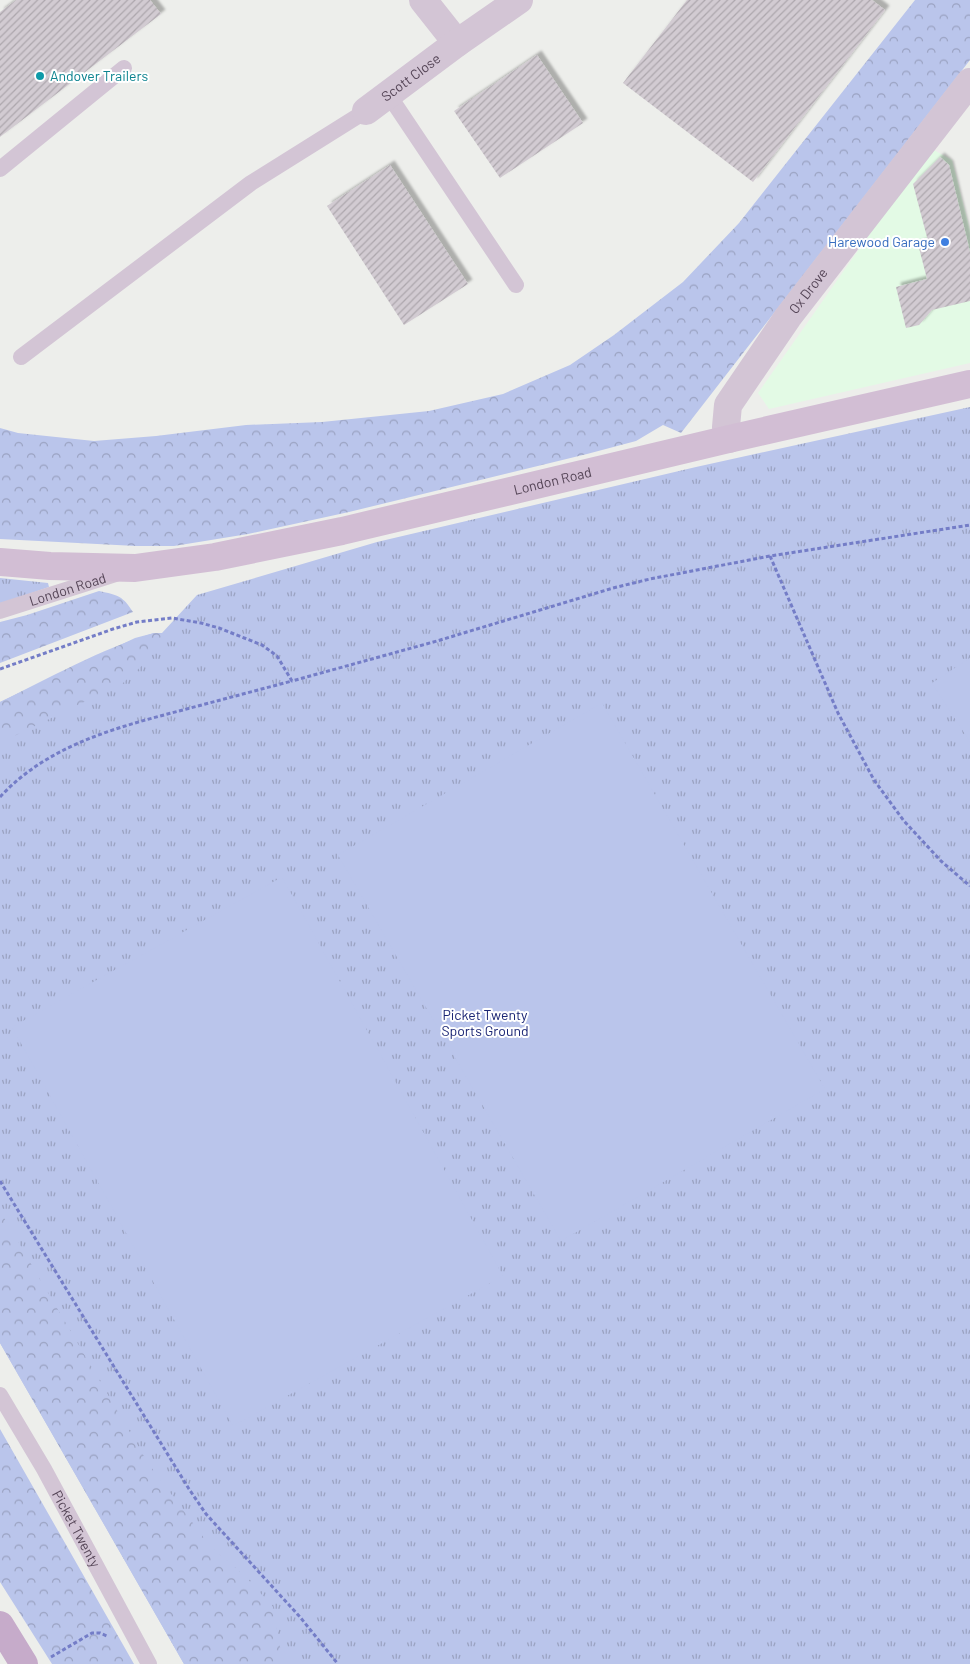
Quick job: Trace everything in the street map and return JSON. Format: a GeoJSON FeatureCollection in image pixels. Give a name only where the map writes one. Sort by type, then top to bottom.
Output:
{"type":"FeatureCollection","features":[{"type":"Feature","properties":{"kind":"main road","name":"London Road"},"geometry":{"type":"LineString","coordinates":[[0,562],[135,568],[214,557],[342,532],[729,438],[970,384]]}},
{"type":"Feature","properties":{"kind":"main road"},"geometry":{"type":"LineString","coordinates":[[0,1625],[36,1662]]}},
{"type":"Feature","properties":{"kind":"street"},"geometry":{"type":"LineString","coordinates":[[423,0],[457,43]]}},
{"type":"Feature","properties":{"kind":"street","name":"Scott Close"},"geometry":{"type":"LineString","coordinates":[[366,111],[457,43],[519,0]]}},
{"type":"Feature","properties":{"kind":"street","name":"Ox Drove"},"geometry":{"type":"LineString","coordinates":[[729,438],[726,426],[728,405],[788,317],[970,82]]}},
{"type":"Feature","properties":{"kind":"lane"},"geometry":{"type":"LineString","coordinates":[[0,169],[124,68]]}},
{"type":"Feature","properties":{"kind":"lane"},"geometry":{"type":"LineString","coordinates":[[388,94],[516,285]]}},
{"type":"Feature","properties":{"kind":"lane"},"geometry":{"type":"LineString","coordinates":[[21,357],[251,182],[366,111]]}},
{"type":"Feature","properties":{"kind":"lane","name":"London Road"},"geometry":{"type":"LineString","coordinates":[[0,611],[135,568]]}},
{"type":"Feature","properties":{"kind":"lane","name":"Picket Twenty"},"geometry":{"type":"LineString","coordinates":[[0,1395],[44,1469],[149,1664]]}},
{"type":"Feature","properties":{"kind":"path"},"geometry":{"type":"LineString","coordinates":[[0,797],[36,765],[76,744],[101,734],[147,719],[437,642],[613,588],[712,566],[970,525]]}},
{"type":"Feature","properties":{"kind":"path"},"geometry":{"type":"LineString","coordinates":[[770,556],[838,713],[874,780],[904,821],[941,861],[970,886]]}},
{"type":"Feature","properties":{"kind":"path"},"geometry":{"type":"LineString","coordinates":[[0,669],[113,629],[137,622],[172,618],[201,623],[262,645],[277,656],[292,681]]}},
{"type":"Feature","properties":{"kind":"path"},"geometry":{"type":"LineString","coordinates":[[0,1181],[206,1514],[300,1617],[338,1664]]}},
{"type":"Feature","properties":{"kind":"path"},"geometry":{"type":"LineString","coordinates":[[36,1662],[92,1633],[106,1635],[111,1642]]}},
{"type":"Feature","properties":{"kind":"shaded area"},"geometry":{"type":"Polygon","coordinates":[[[930,148],[952,160],[970,230],[970,363],[769,409],[758,393],[930,148]]]}},
{"type":"Feature","properties":{"kind":"green space"},"geometry":{"type":"Polygon","coordinates":[[[915,0],[970,0],[970,60],[681,433],[663,425],[636,441],[587,454],[349,512],[248,534],[174,546],[136,546],[0,539],[0,428],[18,433],[94,441],[156,436],[246,425],[322,422],[429,411],[503,394],[570,365],[614,335],[683,282],[739,223],[915,0]]]}},
{"type":"Feature","properties":{"kind":"green space","name":"Picket Twenty Sports Ground"},"geometry":{"type":"Polygon","coordinates":[[[970,407],[970,1664],[184,1664],[0,1343],[0,702],[135,638],[162,633],[197,595],[377,542],[696,467],[970,407]]]}},
{"type":"Feature","properties":{"kind":"green space"},"geometry":{"type":"Polygon","coordinates":[[[0,578],[48,583],[49,587],[0,604],[0,578]]]}},
{"type":"Feature","properties":{"kind":"green space"},"geometry":{"type":"Polygon","coordinates":[[[99,591],[119,597],[133,612],[0,663],[0,622],[99,591]]]}},
{"type":"Feature","properties":{"kind":"green space"},"geometry":{"type":"Polygon","coordinates":[[[154,633],[162,633],[156,648],[141,667],[123,683],[0,743],[0,702],[76,664],[114,647],[154,633]]]}},
{"type":"Feature","properties":{"kind":"green space"},"geometry":{"type":"Polygon","coordinates":[[[970,658],[970,742],[932,683],[970,658]]]}},
{"type":"Feature","properties":{"kind":"green space"},"geometry":{"type":"Polygon","coordinates":[[[602,703],[825,1089],[561,1241],[338,855],[602,703]]]}},
{"type":"Feature","properties":{"kind":"green space"},"geometry":{"type":"Polygon","coordinates":[[[282,877],[503,1276],[233,1426],[12,1027],[282,877]]]}},
{"type":"Feature","properties":{"kind":"green space"},"geometry":{"type":"Polygon","coordinates":[[[0,1211],[148,1463],[210,1546],[245,1576],[273,1607],[283,1664],[184,1664],[0,1343],[0,1211]]]}},
{"type":"Feature","properties":{"kind":"green space"},"geometry":{"type":"Polygon","coordinates":[[[0,1429],[134,1664],[52,1664],[0,1582],[0,1429]]]}},
{"type":"Feature","properties":{"kind":"building","name":"Andover Trailers"},"geometry":{"type":"Polygon","coordinates":[[[16,0],[150,0],[161,14],[0,137],[0,12],[16,0]]]}},
{"type":"Feature","properties":{"kind":"building"},"geometry":{"type":"Polygon","coordinates":[[[687,0],[872,0],[885,10],[753,182],[623,83],[687,0]]]}},
{"type":"Feature","properties":{"kind":"building"},"geometry":{"type":"Polygon","coordinates":[[[537,55],[583,123],[500,178],[454,111],[537,55]]]}},
{"type":"Feature","properties":{"kind":"building","name":"Harewood Garage"},"geometry":{"type":"Polygon","coordinates":[[[940,157],[949,165],[970,252],[970,301],[932,310],[919,325],[906,328],[896,287],[927,279],[918,244],[928,241],[913,184],[940,157]]]}},
{"type":"Feature","properties":{"kind":"building"},"geometry":{"type":"Polygon","coordinates":[[[390,165],[468,284],[404,325],[327,206],[390,165]]]}},
{"type":"Feature","properties":{"kind":"place","name":"Andover Trailers"},"geometry":{"type":"Point","coordinates":[40,76]}},
{"type":"Feature","properties":{"kind":"place","name":"Harewood Garage"},"geometry":{"type":"Point","coordinates":[945,242]}}]}
